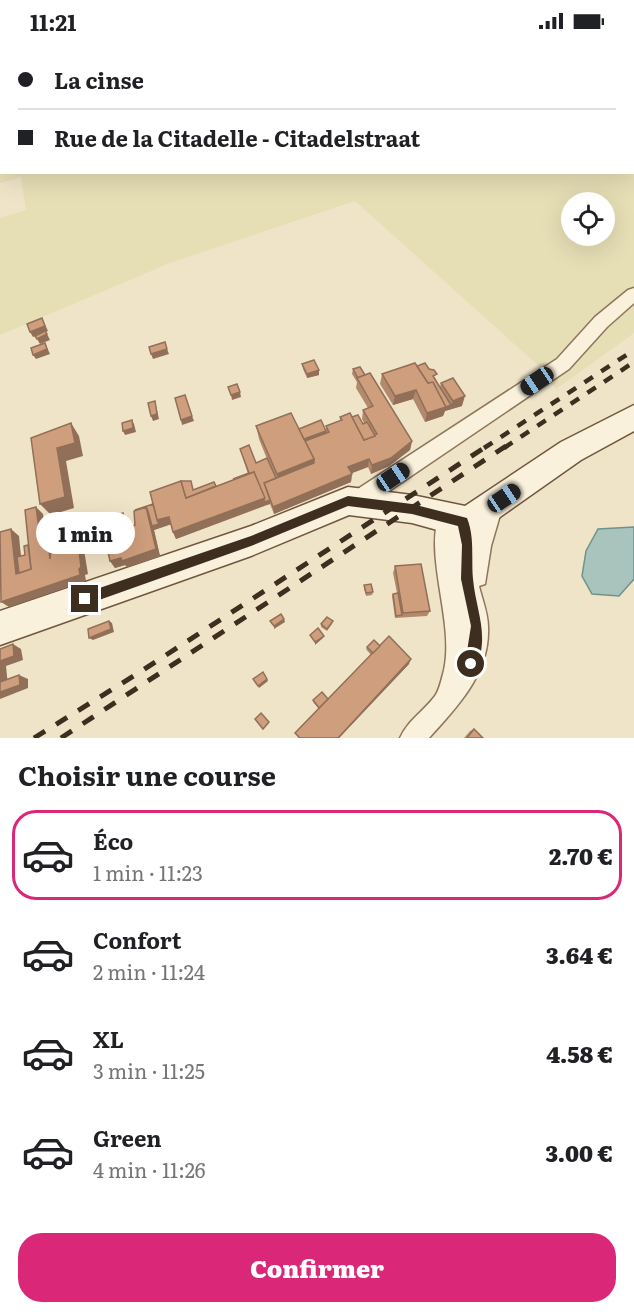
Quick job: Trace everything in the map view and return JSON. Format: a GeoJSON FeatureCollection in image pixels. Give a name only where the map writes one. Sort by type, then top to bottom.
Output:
{"type":"FeatureCollection","features":[{"type":"Feature","properties":{"kind":"street"},"geometry":{"type":"LineString","coordinates":[[357,501],[563,364],[601,322],[634,294]]}},
{"type":"Feature","properties":{"kind":"street"},"geometry":{"type":"LineString","coordinates":[[0,628],[251,541],[339,504],[357,501],[412,509],[456,519],[473,519],[571,451],[634,417]]}},
{"type":"Feature","properties":{"kind":"street"},"geometry":{"type":"LineString","coordinates":[[412,738],[458,689],[468,673],[476,648],[480,554],[494,506]]}},
{"type":"Feature","properties":{"kind":"street"},"geometry":{"type":"LineString","coordinates":[[456,519],[468,545],[467,579],[477,626]]}},
{"type":"Feature","properties":{"kind":"street"},"geometry":{"type":"LineString","coordinates":[[445,702],[455,676],[459,642],[447,564],[456,519]]}},
{"type":"Feature","properties":{"kind":"shaded area"},"geometry":{"type":"Polygon","coordinates":[[[0,174],[634,174],[634,333],[556,389],[542,369],[355,201],[170,263],[0,335],[0,218],[26,210],[21,177],[0,183],[0,174]]]}},
{"type":"Feature","properties":{"kind":"water"},"geometry":{"type":"Polygon","coordinates":[[[634,527],[634,579],[619,596],[592,594],[582,576],[586,551],[598,529],[634,527]]]}},
{"type":"Feature","properties":{"kind":"building"},"geometry":{"type":"Polygon","coordinates":[[[42,318],[45,326],[30,332],[27,324],[42,318]]]}},
{"type":"Feature","properties":{"kind":"building"},"geometry":{"type":"Polygon","coordinates":[[[45,331],[47,334],[37,339],[35,336],[45,331]]]}},
{"type":"Feature","properties":{"kind":"building"},"geometry":{"type":"Polygon","coordinates":[[[165,342],[167,349],[151,354],[149,347],[165,342]]]}},
{"type":"Feature","properties":{"kind":"building"},"geometry":{"type":"Polygon","coordinates":[[[45,343],[47,349],[33,355],[31,348],[45,343]]]}},
{"type":"Feature","properties":{"kind":"building"},"geometry":{"type":"Polygon","coordinates":[[[314,360],[319,370],[307,374],[302,364],[314,360]]]}},
{"type":"Feature","properties":{"kind":"building"},"geometry":{"type":"Polygon","coordinates":[[[415,363],[428,383],[433,382],[446,407],[427,413],[416,390],[395,396],[382,374],[415,363]]]}},
{"type":"Feature","properties":{"kind":"building"},"geometry":{"type":"Polygon","coordinates":[[[425,363],[437,374],[433,376],[451,405],[446,407],[433,382],[428,383],[417,366],[425,363]]]}},
{"type":"Feature","properties":{"kind":"building"},"geometry":{"type":"Polygon","coordinates":[[[360,367],[365,375],[358,378],[353,369],[360,367]]]}},
{"type":"Feature","properties":{"kind":"building"},"geometry":{"type":"Polygon","coordinates":[[[370,373],[412,441],[391,458],[372,465],[369,459],[348,467],[352,474],[273,507],[264,483],[314,463],[305,441],[329,432],[326,426],[342,420],[340,417],[350,413],[364,440],[377,434],[363,410],[373,406],[357,378],[370,373]]]}},
{"type":"Feature","properties":{"kind":"building"},"geometry":{"type":"Polygon","coordinates":[[[453,378],[465,396],[453,401],[441,383],[453,378]]]}},
{"type":"Feature","properties":{"kind":"building"},"geometry":{"type":"Polygon","coordinates":[[[237,384],[240,392],[231,395],[228,387],[237,384]]]}},
{"type":"Feature","properties":{"kind":"building"},"geometry":{"type":"Polygon","coordinates":[[[185,395],[192,416],[181,420],[175,398],[185,395]]]}},
{"type":"Feature","properties":{"kind":"building"},"geometry":{"type":"Polygon","coordinates":[[[155,401],[157,414],[151,416],[148,403],[155,401]]]}},
{"type":"Feature","properties":{"kind":"building"},"geometry":{"type":"Polygon","coordinates":[[[291,413],[314,459],[277,474],[256,426],[291,413]]]}},
{"type":"Feature","properties":{"kind":"building"},"geometry":{"type":"Polygon","coordinates":[[[358,415],[363,424],[367,422],[375,436],[364,440],[352,417],[358,415]]]}},
{"type":"Feature","properties":{"kind":"building"},"geometry":{"type":"Polygon","coordinates":[[[132,420],[133,428],[123,431],[122,423],[132,420]]]}},
{"type":"Feature","properties":{"kind":"building"},"geometry":{"type":"Polygon","coordinates":[[[321,420],[326,431],[304,439],[299,429],[321,420]]]}},
{"type":"Feature","properties":{"kind":"building"},"geometry":{"type":"Polygon","coordinates":[[[71,423],[75,443],[57,448],[65,497],[40,504],[31,438],[71,423]]]}},
{"type":"Feature","properties":{"kind":"building"},"geometry":{"type":"Polygon","coordinates":[[[249,445],[256,463],[267,458],[276,478],[264,483],[270,500],[265,502],[254,472],[233,479],[249,473],[240,449],[249,445]]]}},
{"type":"Feature","properties":{"kind":"building"},"geometry":{"type":"Polygon","coordinates":[[[254,472],[265,498],[173,532],[169,517],[157,520],[150,492],[181,481],[186,498],[254,472]]]}},
{"type":"Feature","properties":{"kind":"building"},"geometry":{"type":"Polygon","coordinates":[[[181,481],[191,481],[193,490],[214,482],[216,486],[186,498],[181,481]]]}},
{"type":"Feature","properties":{"kind":"building"},"geometry":{"type":"Polygon","coordinates":[[[153,504],[159,524],[152,526],[146,507],[135,510],[153,504]]]}},
{"type":"Feature","properties":{"kind":"building"},"geometry":{"type":"Polygon","coordinates":[[[36,507],[39,528],[46,525],[50,559],[51,551],[78,543],[80,575],[1,602],[0,532],[11,529],[16,574],[31,569],[25,510],[36,507]]]}},
{"type":"Feature","properties":{"kind":"building"},"geometry":{"type":"Polygon","coordinates":[[[146,507],[156,549],[122,561],[121,558],[110,561],[101,520],[123,513],[126,529],[135,525],[134,511],[146,507]]]}},
{"type":"Feature","properties":{"kind":"building"},"geometry":{"type":"Polygon","coordinates":[[[28,545],[31,569],[19,573],[17,557],[25,555],[24,546],[28,545]]]}},
{"type":"Feature","properties":{"kind":"building"},"geometry":{"type":"Polygon","coordinates":[[[421,564],[430,611],[403,613],[395,566],[421,564]]]}},
{"type":"Feature","properties":{"kind":"building"},"geometry":{"type":"Polygon","coordinates":[[[371,584],[373,592],[366,593],[364,585],[371,584]]]}},
{"type":"Feature","properties":{"kind":"building"},"geometry":{"type":"Polygon","coordinates":[[[398,593],[402,615],[396,616],[393,594],[398,593]]]}},
{"type":"Feature","properties":{"kind":"building"},"geometry":{"type":"Polygon","coordinates":[[[281,614],[284,619],[274,626],[270,621],[281,614]]]}},
{"type":"Feature","properties":{"kind":"building"},"geometry":{"type":"Polygon","coordinates":[[[327,617],[333,621],[327,629],[321,624],[327,617]]]}},
{"type":"Feature","properties":{"kind":"building"},"geometry":{"type":"Polygon","coordinates":[[[109,621],[111,629],[89,638],[88,629],[109,621]]]}},
{"type":"Feature","properties":{"kind":"building"},"geometry":{"type":"Polygon","coordinates":[[[318,628],[324,636],[315,642],[310,635],[318,628]]]}},
{"type":"Feature","properties":{"kind":"building"},"geometry":{"type":"Polygon","coordinates":[[[389,636],[411,659],[338,738],[300,738],[295,733],[389,636]]]}},
{"type":"Feature","properties":{"kind":"building"},"geometry":{"type":"Polygon","coordinates":[[[374,640],[380,646],[373,653],[367,647],[374,640]]]}},
{"type":"Feature","properties":{"kind":"building"},"geometry":{"type":"Polygon","coordinates":[[[13,644],[14,656],[0,661],[0,649],[13,644]]]}},
{"type":"Feature","properties":{"kind":"building"},"geometry":{"type":"Polygon","coordinates":[[[263,672],[267,679],[258,686],[253,679],[263,672]]]}},
{"type":"Feature","properties":{"kind":"building"},"geometry":{"type":"Polygon","coordinates":[[[19,675],[20,685],[0,692],[0,682],[19,675]]]}},
{"type":"Feature","properties":{"kind":"building"},"geometry":{"type":"Polygon","coordinates":[[[322,692],[328,699],[319,708],[313,700],[322,692]]]}},
{"type":"Feature","properties":{"kind":"building"},"geometry":{"type":"Polygon","coordinates":[[[261,713],[269,722],[263,729],[255,719],[261,713]]]}},
{"type":"Feature","properties":{"kind":"building"},"geometry":{"type":"Polygon","coordinates":[[[474,729],[483,738],[467,738],[474,729]]]}},
{"type":"Feature","properties":{"kind":"railway"},"geometry":{"type":"LineString","coordinates":[[484,448],[634,350]]}},
{"type":"Feature","properties":{"kind":"railway"},"geometry":{"type":"LineString","coordinates":[[504,448],[634,362]]}},
{"type":"Feature","properties":{"kind":"railway"},"geometry":{"type":"LineString","coordinates":[[34,738],[140,672],[487,446]]}},
{"type":"Feature","properties":{"kind":"railway"},"geometry":{"type":"LineString","coordinates":[[61,738],[506,446]]}},
{"type":"Feature","properties":{"kind":"route"},"geometry":{"type":"LineString","coordinates":[[85,599],[251,541],[348,501],[412,509],[463,522],[468,545],[468,589],[477,626],[476,648],[471,664]]}}]}
